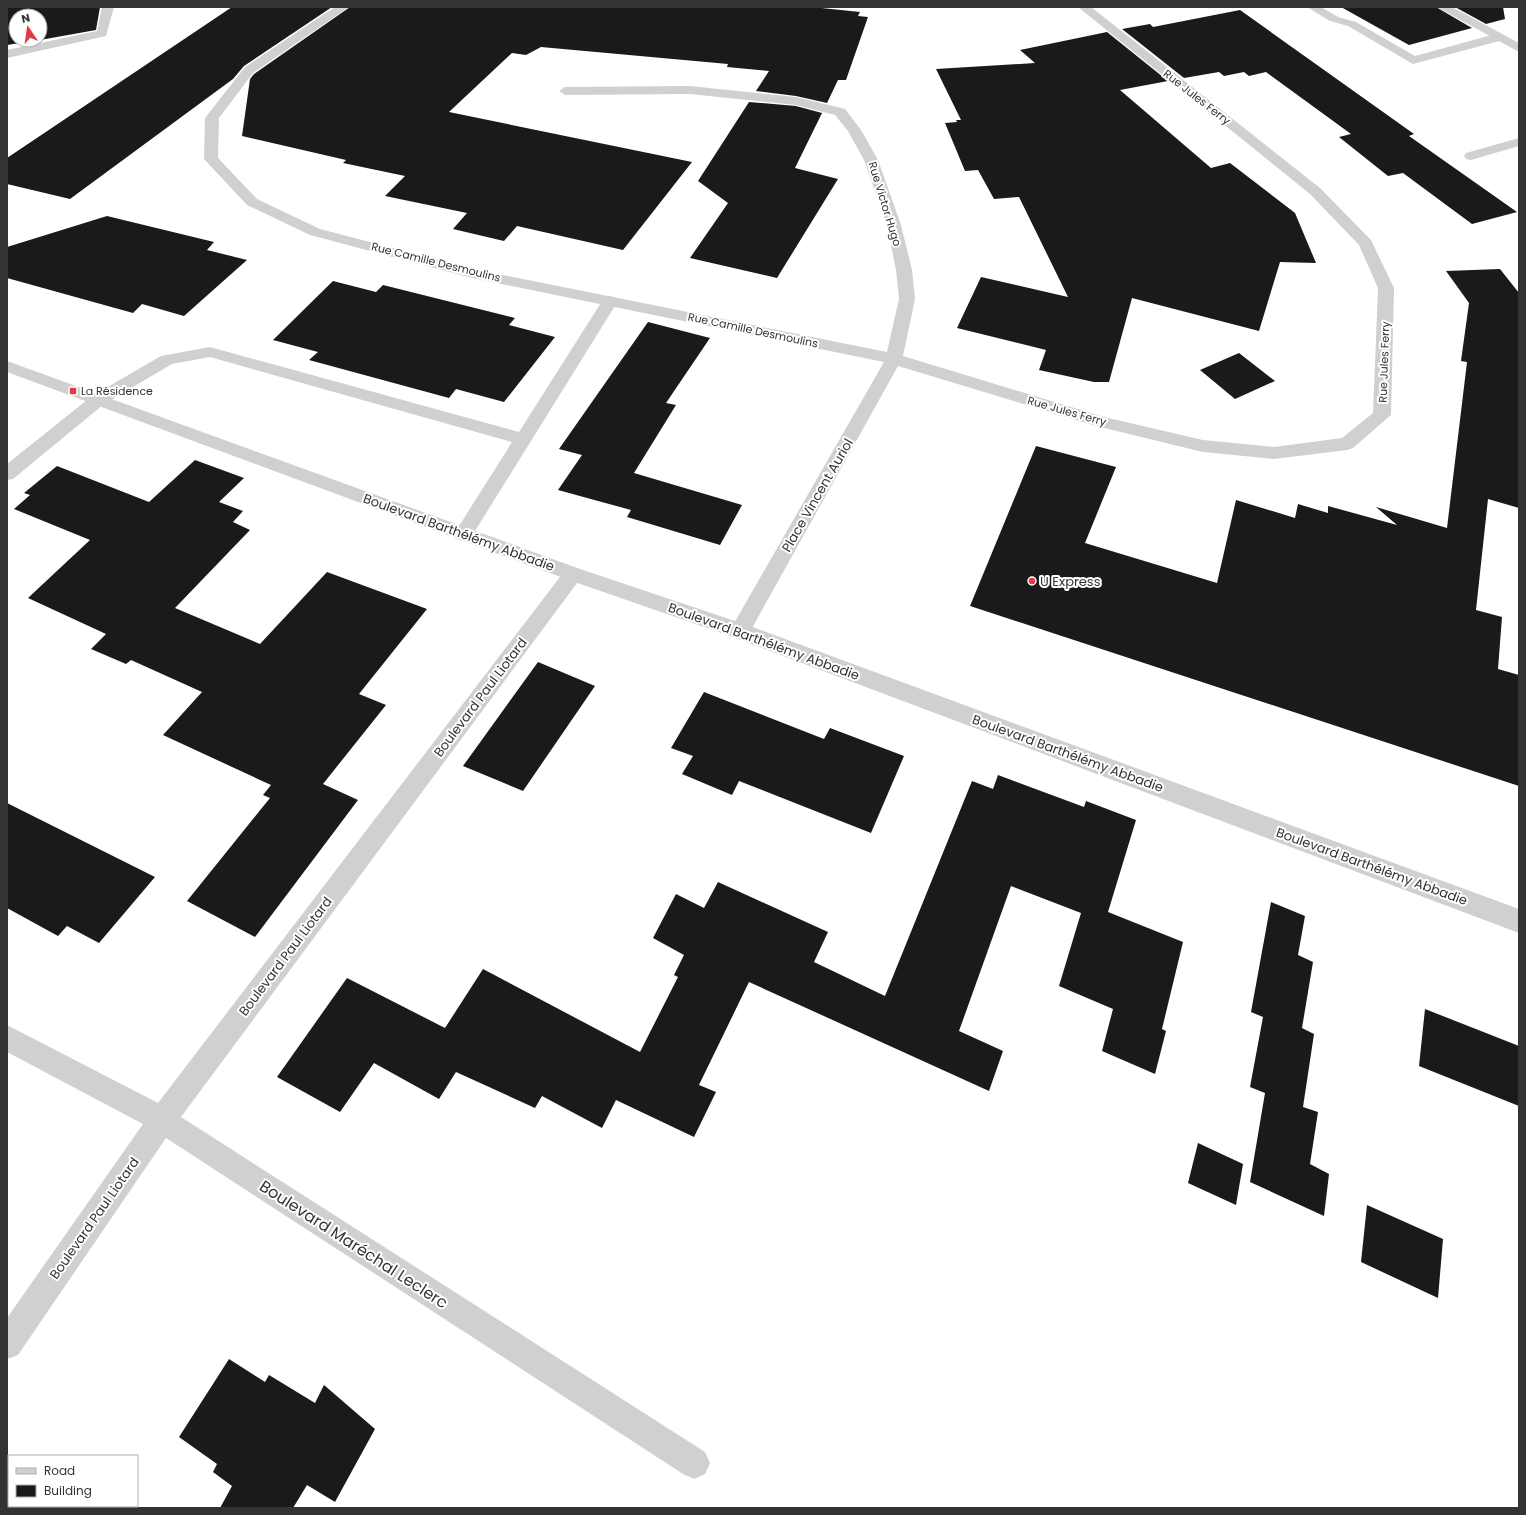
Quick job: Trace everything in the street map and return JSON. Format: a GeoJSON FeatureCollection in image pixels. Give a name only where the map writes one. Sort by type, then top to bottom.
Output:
{"type":"FeatureCollection","features":[{"type":"Feature","properties":{"kind":"street"},"geometry":{"type":"LineString","coordinates":[[7,54],[102,33],[108,7]]}},
{"type":"Feature","properties":{"kind":"street","name":"Rue Camille Desmoulins"},"geometry":{"type":"LineString","coordinates":[[343,7],[249,70],[212,118],[211,159],[252,202],[315,232],[472,272],[894,359]]}},
{"type":"Feature","properties":{"kind":"street","name":"Rue Jules Ferry"},"geometry":{"type":"LineString","coordinates":[[894,359],[1102,422],[1203,446],[1274,453],[1347,444],[1382,415],[1386,288],[1366,243],[1316,191],[1084,7]]}},
{"type":"Feature","properties":{"kind":"street"},"geometry":{"type":"LineString","coordinates":[[1313,7],[1334,19],[1352,24],[1413,60],[1499,37]]}},
{"type":"Feature","properties":{"kind":"street"},"geometry":{"type":"LineString","coordinates":[[1443,7],[1519,48]]}},
{"type":"Feature","properties":{"kind":"street","name":"Rue Victor Hugo"},"geometry":{"type":"LineString","coordinates":[[565,91],[690,90],[796,101],[840,112],[854,130],[874,167],[894,225],[904,270],[907,299],[894,359]]}},
{"type":"Feature","properties":{"kind":"street"},"geometry":{"type":"LineString","coordinates":[[1472,156],[1519,142]]}},
{"type":"Feature","properties":{"kind":"street"},"geometry":{"type":"LineString","coordinates":[[463,534],[610,301]]}},
{"type":"Feature","properties":{"kind":"street"},"geometry":{"type":"LineString","coordinates":[[7,474],[98,400],[167,360],[210,352],[523,439]]}},
{"type":"Feature","properties":{"kind":"street","name":"Place Vincent Auriol"},"geometry":{"type":"LineString","coordinates":[[740,631],[894,359]]}},
{"type":"Feature","properties":{"kind":"street","name":"Boulevard Barthélémy Abbadie"},"geometry":{"type":"LineString","coordinates":[[7,366],[573,574],[740,631],[1519,921]]}},
{"type":"Feature","properties":{"kind":"street","name":"Boulevard Paul Liotard"},"geometry":{"type":"LineString","coordinates":[[7,1344],[162,1120],[573,574]]}},
{"type":"Feature","properties":{"kind":"street","name":"Boulevard Maréchal Leclerc"},"geometry":{"type":"LineString","coordinates":[[7,1038],[162,1120],[694,1463]]}},
{"type":"Feature","properties":{"kind":"building"},"geometry":{"type":"Polygon","coordinates":[[[7,7],[100,7],[96,30],[48,39],[48,8],[8,8],[7,45],[7,7]]]}},
{"type":"Feature","properties":{"kind":"building"},"geometry":{"type":"Polygon","coordinates":[[[232,7],[332,7],[244,66],[233,79],[70,199],[7,184],[7,158],[232,7]]]}},
{"type":"Feature","properties":{"kind":"building"},"geometry":{"type":"Polygon","coordinates":[[[350,7],[812,7],[860,12],[858,16],[868,17],[846,80],[838,80],[827,103],[796,96],[756,91],[769,71],[727,67],[728,64],[541,47],[526,55],[512,53],[449,112],[692,162],[623,250],[517,226],[504,241],[453,229],[467,213],[385,196],[405,176],[343,163],[346,160],[242,136],[250,79],[254,74],[350,7]]]}},
{"type":"Feature","properties":{"kind":"building"},"geometry":{"type":"Polygon","coordinates":[[[1341,7],[1436,7],[1472,28],[1409,45],[1341,7]]]}},
{"type":"Feature","properties":{"kind":"building"},"geometry":{"type":"Polygon","coordinates":[[[1455,7],[1503,7],[1505,19],[1486,24],[1455,7]]]}},
{"type":"Feature","properties":{"kind":"building"},"geometry":{"type":"Polygon","coordinates":[[[1240,10],[1414,134],[1409,136],[1517,212],[1472,224],[1403,173],[1388,176],[1339,137],[1351,134],[1266,72],[1249,76],[1244,72],[1224,76],[1219,72],[1184,78],[1122,29],[1150,24],[1153,27],[1240,10]]]}},
{"type":"Feature","properties":{"kind":"building"},"geometry":{"type":"Polygon","coordinates":[[[1107,32],[1168,81],[1120,90],[1211,168],[1230,163],[1295,213],[1316,263],[1280,262],[1259,331],[1132,298],[1109,382],[1094,382],[1039,370],[1046,350],[957,328],[981,277],[1068,297],[1019,197],[994,199],[978,170],[965,171],[945,123],[957,122],[956,120],[961,120],[936,69],[1035,63],[1020,50],[1107,32]]]}},
{"type":"Feature","properties":{"kind":"building"},"geometry":{"type":"Polygon","coordinates":[[[749,102],[796,106],[822,113],[795,168],[838,179],[777,278],[690,258],[728,203],[698,181],[749,102]]]}},
{"type":"Feature","properties":{"kind":"building"},"geometry":{"type":"Polygon","coordinates":[[[107,216],[214,242],[207,250],[247,260],[184,316],[142,304],[133,313],[7,278],[7,247],[107,216]]]}},
{"type":"Feature","properties":{"kind":"building"},"geometry":{"type":"Polygon","coordinates":[[[1500,269],[1519,293],[1519,508],[1488,499],[1476,610],[1502,617],[1498,669],[1519,675],[1519,786],[970,606],[1036,446],[1116,467],[1085,543],[1217,583],[1236,500],[1295,518],[1298,504],[1328,513],[1328,506],[1397,525],[1376,507],[1447,528],[1467,362],[1461,361],[1469,303],[1446,271],[1500,269]]]}},
{"type":"Feature","properties":{"kind":"building"},"geometry":{"type":"Polygon","coordinates":[[[333,281],[376,292],[383,285],[515,318],[509,325],[555,337],[504,402],[456,389],[449,398],[309,360],[318,352],[273,340],[333,281]]]}},
{"type":"Feature","properties":{"kind":"building"},"geometry":{"type":"Polygon","coordinates":[[[648,322],[710,338],[666,403],[676,405],[634,473],[742,505],[720,545],[627,517],[631,510],[558,490],[582,455],[559,449],[648,322]]]}},
{"type":"Feature","properties":{"kind":"building"},"geometry":{"type":"Polygon","coordinates":[[[1239,353],[1275,381],[1235,399],[1200,370],[1239,353]]]}},
{"type":"Feature","properties":{"kind":"building"},"geometry":{"type":"Polygon","coordinates":[[[195,460],[244,478],[219,502],[243,511],[233,522],[250,530],[175,608],[260,644],[327,572],[427,609],[359,694],[386,705],[323,784],[358,800],[255,937],[187,901],[270,798],[263,795],[271,785],[163,735],[202,692],[131,660],[126,664],[91,649],[106,634],[28,598],[90,540],[14,509],[30,495],[24,493],[57,466],[149,502],[195,460]]]}},
{"type":"Feature","properties":{"kind":"building"},"geometry":{"type":"Polygon","coordinates":[[[538,662],[595,686],[523,791],[463,766],[538,662]]]}},
{"type":"Feature","properties":{"kind":"building"},"geometry":{"type":"Polygon","coordinates":[[[704,692],[824,739],[830,728],[904,756],[871,833],[739,781],[732,795],[682,774],[693,756],[671,748],[704,692]]]}},
{"type":"Feature","properties":{"kind":"building"},"geometry":{"type":"Polygon","coordinates":[[[998,775],[1084,807],[1086,801],[1136,820],[1108,912],[1183,942],[1162,1029],[1166,1031],[1155,1074],[1102,1051],[1113,1009],[1059,986],[1081,913],[1011,886],[959,1031],[1003,1051],[989,1091],[749,982],[699,1085],[716,1092],[694,1137],[616,1100],[602,1128],[542,1096],[535,1108],[456,1072],[439,1099],[374,1063],[340,1112],[277,1077],[347,978],[445,1028],[483,969],[640,1052],[678,977],[674,975],[684,955],[653,938],[676,894],[704,908],[718,882],[828,932],[814,962],[885,996],[972,781],[993,789],[998,775]]]}},
{"type":"Feature","properties":{"kind":"building"},"geometry":{"type":"Polygon","coordinates":[[[7,803],[155,877],[99,943],[67,926],[58,936],[7,908],[7,803]]]}},
{"type":"Feature","properties":{"kind":"building"},"geometry":{"type":"Polygon","coordinates":[[[1271,902],[1305,916],[1298,955],[1313,962],[1302,1028],[1314,1034],[1303,1107],[1318,1112],[1310,1164],[1329,1174],[1324,1216],[1250,1182],[1265,1093],[1250,1087],[1263,1017],[1251,1012],[1271,902]]]}},
{"type":"Feature","properties":{"kind":"building"},"geometry":{"type":"Polygon","coordinates":[[[1425,1009],[1519,1046],[1519,1106],[1419,1066],[1425,1009]]]}},
{"type":"Feature","properties":{"kind":"building"},"geometry":{"type":"Polygon","coordinates":[[[1198,1143],[1243,1164],[1236,1205],[1188,1183],[1198,1143]]]}},
{"type":"Feature","properties":{"kind":"building"},"geometry":{"type":"Polygon","coordinates":[[[1367,1205],[1443,1239],[1438,1298],[1361,1262],[1367,1205]]]}},
{"type":"Feature","properties":{"kind":"building"},"geometry":{"type":"Polygon","coordinates":[[[229,1359],[265,1382],[269,1375],[315,1403],[324,1385],[375,1429],[335,1502],[307,1485],[293,1508],[220,1508],[232,1486],[213,1472],[217,1464],[179,1437],[229,1359]]]}},
{"type":"Feature","properties":{"kind":"place","name":"La Résidence"},"geometry":{"type":"Point","coordinates":[73,391]}},
{"type":"Feature","properties":{"kind":"place","name":"U Express"},"geometry":{"type":"Point","coordinates":[1032,581]}}]}
